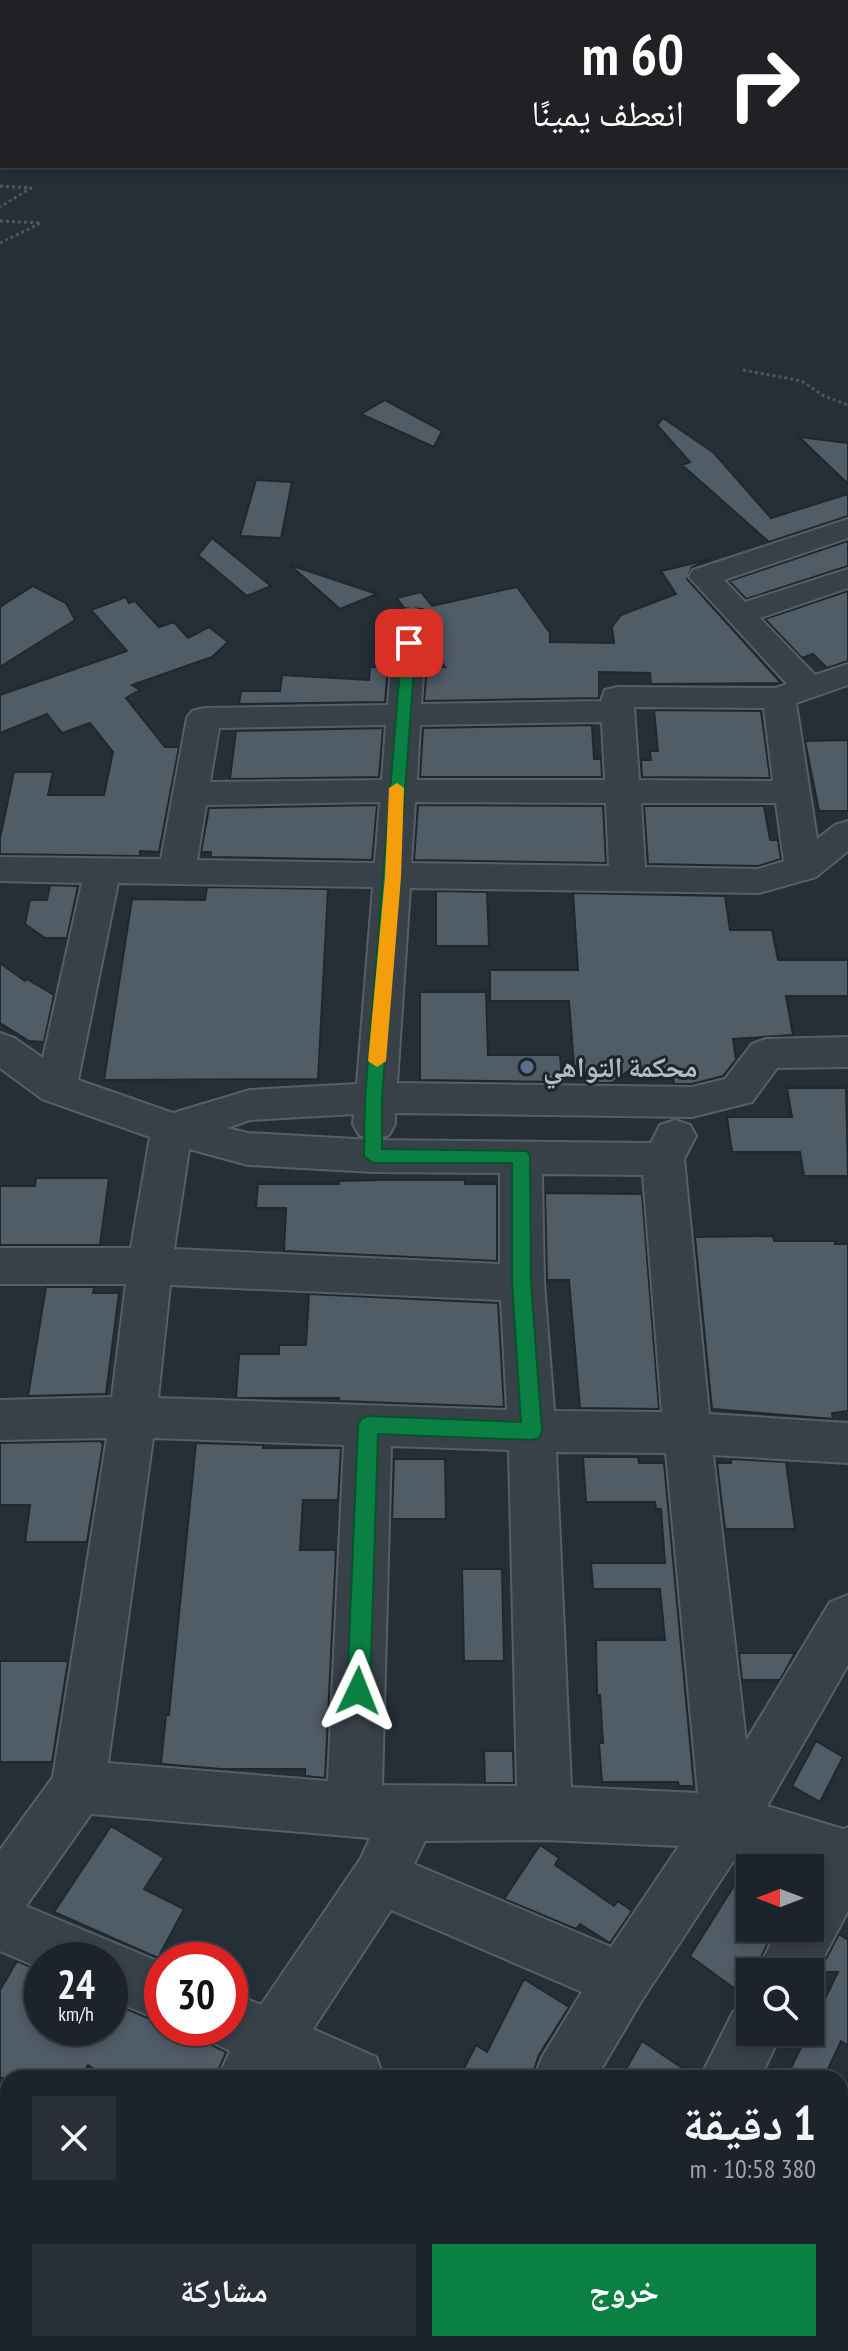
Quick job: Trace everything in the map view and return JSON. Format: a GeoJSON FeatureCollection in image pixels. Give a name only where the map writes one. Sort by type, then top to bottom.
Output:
{"type":"FeatureCollection","features":[{"type":"Feature","properties":{"kind":"street"},"geometry":{"type":"LineString","coordinates":[[803,868],[792,792],[794,692],[738,615],[704,577],[848,528]]}},
{"type":"Feature","properties":{"kind":"street"},"geometry":{"type":"LineString","coordinates":[[738,615],[848,578]]}},
{"type":"Feature","properties":{"kind":"street"},"geometry":{"type":"LineString","coordinates":[[373,1156],[374,1098],[411,619]]}},
{"type":"Feature","properties":{"kind":"street"},"geometry":{"type":"LineString","coordinates":[[628,879],[617,697],[794,692],[848,674]]}},
{"type":"Feature","properties":{"kind":"street"},"geometry":{"type":"LineString","coordinates":[[177,871],[204,718],[617,711]]}},
{"type":"Feature","properties":{"kind":"street"},"geometry":{"type":"LineString","coordinates":[[192,794],[792,792]]}},
{"type":"Feature","properties":{"kind":"street"},"geometry":{"type":"LineString","coordinates":[[0,869],[759,881],[803,868],[848,833]]}},
{"type":"Feature","properties":{"kind":"street"},"geometry":{"type":"LineString","coordinates":[[56,1088],[103,869]]}},
{"type":"Feature","properties":{"kind":"street"},"geometry":{"type":"LineString","coordinates":[[0,1048],[56,1088],[172,1129],[248,1149],[373,1156],[663,1159]]}},
{"type":"Feature","properties":{"kind":"street"},"geometry":{"type":"LineString","coordinates":[[172,1129],[250,1105],[374,1098],[692,1102],[738,1091],[766,1054],[848,1052]]}},
{"type":"Feature","properties":{"kind":"street"},"geometry":{"type":"LineString","coordinates":[[692,1102],[663,1159],[687,1433],[728,1821]]}},
{"type":"Feature","properties":{"kind":"street"},"geometry":{"type":"LineString","coordinates":[[0,1896],[78,1787],[133,1417],[150,1266],[172,1129]]}},
{"type":"Feature","properties":{"kind":"street"},"geometry":{"type":"LineString","coordinates":[[521,1156],[522,1283],[532,1431],[545,1813]]}},
{"type":"Feature","properties":{"kind":"street"},"geometry":{"type":"LineString","coordinates":[[0,1266],[150,1266],[522,1283]]}},
{"type":"Feature","properties":{"kind":"street"},"geometry":{"type":"LineString","coordinates":[[0,1420],[133,1417],[532,1431],[687,1433],[848,1443]]}},
{"type":"Feature","properties":{"kind":"street"},"geometry":{"type":"LineString","coordinates":[[354,1809],[368,1425]]}},
{"type":"Feature","properties":{"kind":"street"},"geometry":{"type":"LineString","coordinates":[[568,2070],[622,1980],[728,1821],[848,1618]]}},
{"type":"Feature","properties":{"kind":"street"},"geometry":{"type":"LineString","coordinates":[[78,1787],[409,1814],[545,1813],[728,1821],[847,1856],[824,1899]]}},
{"type":"Feature","properties":{"kind":"street"},"geometry":{"type":"LineString","coordinates":[[328,2070],[250,2047],[380,1877],[409,1814]]}},
{"type":"Feature","properties":{"kind":"street"},"geometry":{"type":"LineString","coordinates":[[380,1877],[622,1980]]}},
{"type":"Feature","properties":{"kind":"street"},"geometry":{"type":"LineString","coordinates":[[0,1923],[45,1942]]}},
{"type":"Feature","properties":{"kind":"street"},"geometry":{"type":"LineString","coordinates":[[733,2070],[746,2046]]}},
{"type":"Feature","properties":{"kind":"path"},"geometry":{"type":"LineString","coordinates":[[0,186],[31,188],[0,207]]}},
{"type":"Feature","properties":{"kind":"path"},"geometry":{"type":"LineString","coordinates":[[0,221],[41,223],[0,243]]}},
{"type":"Feature","properties":{"kind":"path"},"geometry":{"type":"LineString","coordinates":[[743,370],[802,381],[824,396],[848,405]]}},
{"type":"Feature","properties":{"kind":"building"},"geometry":{"type":"Polygon","coordinates":[[[385,400],[442,431],[434,447],[361,414],[385,400]]]}},
{"type":"Feature","properties":{"kind":"building"},"geometry":{"type":"Polygon","coordinates":[[[663,418],[714,453],[771,518],[848,494],[848,516],[769,542],[682,465],[690,462],[657,425],[663,418]]]}},
{"type":"Feature","properties":{"kind":"building"},"geometry":{"type":"Polygon","coordinates":[[[799,437],[848,443],[848,484],[799,437]]]}},
{"type":"Feature","properties":{"kind":"building"},"geometry":{"type":"Polygon","coordinates":[[[256,480],[292,482],[281,538],[240,536],[256,480]]]}},
{"type":"Feature","properties":{"kind":"building"},"geometry":{"type":"Polygon","coordinates":[[[212,538],[271,586],[247,596],[198,555],[212,538]]]}},
{"type":"Feature","properties":{"kind":"building"},"geometry":{"type":"Polygon","coordinates":[[[848,541],[848,566],[746,599],[729,581],[848,541]]]}},
{"type":"Feature","properties":{"kind":"building"},"geometry":{"type":"Polygon","coordinates":[[[711,559],[692,567],[687,579],[781,683],[651,684],[650,673],[599,672],[599,698],[424,701],[427,667],[445,667],[428,643],[429,617],[423,609],[404,608],[397,598],[421,592],[432,606],[517,587],[550,633],[550,642],[614,643],[612,627],[621,615],[676,594],[661,571],[711,559]]]}},
{"type":"Feature","properties":{"kind":"building"},"geometry":{"type":"Polygon","coordinates":[[[290,565],[377,594],[340,609],[290,565]]]}},
{"type":"Feature","properties":{"kind":"building"},"geometry":{"type":"Polygon","coordinates":[[[33,586],[66,603],[75,620],[0,667],[0,607],[33,586]]]}},
{"type":"Feature","properties":{"kind":"building"},"geometry":{"type":"Polygon","coordinates":[[[848,591],[848,661],[827,668],[813,654],[802,658],[765,619],[848,591]]]}},
{"type":"Feature","properties":{"kind":"building"},"geometry":{"type":"Polygon","coordinates":[[[126,597],[129,603],[135,601],[159,627],[174,622],[188,638],[209,627],[228,642],[212,657],[132,685],[140,690],[126,698],[165,747],[179,747],[159,852],[140,851],[140,856],[0,854],[0,838],[14,772],[53,772],[48,795],[104,795],[113,752],[90,723],[62,733],[47,714],[0,733],[0,695],[127,651],[91,610],[126,597]]]}},
{"type":"Feature","properties":{"kind":"building"},"geometry":{"type":"Polygon","coordinates":[[[370,667],[388,667],[385,702],[239,704],[241,691],[280,691],[282,675],[369,680],[370,667]]]}},
{"type":"Feature","properties":{"kind":"building"},"geometry":{"type":"Polygon","coordinates":[[[654,710],[761,711],[770,778],[642,777],[641,760],[651,760],[650,751],[658,751],[654,710]]]}},
{"type":"Feature","properties":{"kind":"building"},"geometry":{"type":"Polygon","coordinates":[[[592,725],[594,759],[601,759],[602,777],[420,777],[423,728],[592,725]]]}},
{"type":"Feature","properties":{"kind":"building"},"geometry":{"type":"Polygon","coordinates":[[[383,728],[379,777],[230,779],[236,731],[383,728]]]}},
{"type":"Feature","properties":{"kind":"building"},"geometry":{"type":"Polygon","coordinates":[[[848,740],[848,811],[819,811],[805,741],[848,740]]]}},
{"type":"Feature","properties":{"kind":"building"},"geometry":{"type":"Polygon","coordinates":[[[377,805],[372,860],[211,857],[211,852],[201,852],[209,808],[377,805]]]}},
{"type":"Feature","properties":{"kind":"building"},"geometry":{"type":"Polygon","coordinates":[[[418,805],[603,806],[606,863],[414,860],[418,805]]]}},
{"type":"Feature","properties":{"kind":"building"},"geometry":{"type":"Polygon","coordinates":[[[644,806],[764,806],[770,840],[778,840],[781,859],[758,866],[648,864],[644,806]]]}},
{"type":"Feature","properties":{"kind":"building"},"geometry":{"type":"Polygon","coordinates":[[[50,885],[78,886],[67,938],[45,938],[25,924],[30,900],[47,900],[50,885]]]}},
{"type":"Feature","properties":{"kind":"building"},"geometry":{"type":"Polygon","coordinates":[[[207,887],[328,889],[318,1079],[104,1080],[132,899],[205,900],[207,887]]]}},
{"type":"Feature","properties":{"kind":"building"},"geometry":{"type":"Polygon","coordinates":[[[436,891],[487,892],[489,946],[436,946],[436,891]]]}},
{"type":"Feature","properties":{"kind":"building"},"geometry":{"type":"Polygon","coordinates":[[[573,893],[725,896],[730,930],[772,930],[778,960],[848,960],[848,996],[786,996],[793,1035],[733,1039],[736,1060],[723,1076],[692,1084],[674,1084],[672,1071],[628,1071],[612,1083],[599,1083],[574,1065],[569,1001],[490,1001],[490,970],[578,970],[573,893]]]}},
{"type":"Feature","properties":{"kind":"building"},"geometry":{"type":"Polygon","coordinates":[[[0,963],[25,981],[27,979],[54,995],[44,1042],[29,1041],[0,1023],[0,963]]]}},
{"type":"Feature","properties":{"kind":"building"},"geometry":{"type":"Polygon","coordinates":[[[420,992],[486,992],[488,1055],[560,1055],[562,1082],[420,1080],[420,992]]]}},
{"type":"Feature","properties":{"kind":"building"},"geometry":{"type":"Polygon","coordinates":[[[787,1088],[846,1088],[848,1176],[804,1176],[800,1152],[732,1152],[727,1117],[792,1117],[787,1088]]]}},
{"type":"Feature","properties":{"kind":"building"},"geometry":{"type":"Polygon","coordinates":[[[36,1178],[109,1178],[100,1245],[0,1245],[0,1186],[35,1186],[36,1178]]]}},
{"type":"Feature","properties":{"kind":"building"},"geometry":{"type":"Polygon","coordinates":[[[465,1180],[465,1184],[497,1184],[497,1261],[284,1251],[286,1208],[256,1208],[258,1184],[339,1184],[339,1181],[465,1180]]]}},
{"type":"Feature","properties":{"kind":"building"},"geometry":{"type":"Polygon","coordinates":[[[545,1193],[642,1194],[659,1409],[580,1408],[569,1280],[547,1280],[545,1193]]]}},
{"type":"Feature","properties":{"kind":"building"},"geometry":{"type":"Polygon","coordinates":[[[773,1236],[774,1241],[835,1241],[835,1244],[848,1244],[848,1411],[832,1413],[833,1419],[712,1409],[695,1237],[773,1236]]]}},
{"type":"Feature","properties":{"kind":"building"},"geometry":{"type":"Polygon","coordinates":[[[46,1287],[94,1287],[93,1293],[119,1293],[106,1394],[28,1396],[46,1287]]]}},
{"type":"Feature","properties":{"kind":"building"},"geometry":{"type":"Polygon","coordinates":[[[309,1294],[498,1303],[504,1407],[339,1401],[339,1398],[236,1398],[239,1354],[279,1354],[279,1345],[306,1345],[309,1294]]]}},
{"type":"Feature","properties":{"kind":"building"},"geometry":{"type":"Polygon","coordinates":[[[100,1441],[103,1444],[87,1542],[25,1542],[30,1505],[0,1505],[0,1443],[100,1441]]]}},
{"type":"Feature","properties":{"kind":"building"},"geometry":{"type":"Polygon","coordinates":[[[196,1443],[263,1445],[263,1448],[341,1448],[338,1500],[303,1500],[300,1550],[336,1550],[325,1778],[305,1776],[305,1769],[221,1769],[161,1764],[166,1715],[169,1715],[196,1443]]]}},
{"type":"Feature","properties":{"kind":"building"},"geometry":{"type":"Polygon","coordinates":[[[583,1457],[638,1457],[639,1463],[664,1463],[694,1786],[679,1786],[678,1782],[602,1782],[599,1743],[603,1743],[600,1695],[597,1695],[596,1640],[665,1640],[660,1589],[593,1589],[591,1563],[665,1563],[661,1509],[656,1509],[655,1502],[586,1502],[583,1457]]]}},
{"type":"Feature","properties":{"kind":"building"},"geometry":{"type":"Polygon","coordinates":[[[394,1459],[445,1459],[446,1519],[392,1519],[394,1459]]]}},
{"type":"Feature","properties":{"kind":"building"},"geometry":{"type":"Polygon","coordinates":[[[731,1459],[786,1462],[795,1529],[725,1529],[717,1463],[731,1463],[731,1459]]]}},
{"type":"Feature","properties":{"kind":"building"},"geometry":{"type":"Polygon","coordinates":[[[462,1569],[502,1569],[504,1661],[464,1661],[462,1569]]]}},
{"type":"Feature","properties":{"kind":"building"},"geometry":{"type":"Polygon","coordinates":[[[739,1653],[795,1653],[780,1680],[742,1680],[739,1653]]]}},
{"type":"Feature","properties":{"kind":"building"},"geometry":{"type":"Polygon","coordinates":[[[0,1661],[68,1661],[52,1762],[0,1762],[0,1661]]]}},
{"type":"Feature","properties":{"kind":"building"},"geometry":{"type":"Polygon","coordinates":[[[816,1741],[843,1757],[820,1802],[792,1786],[816,1741]]]}},
{"type":"Feature","properties":{"kind":"building"},"geometry":{"type":"Polygon","coordinates":[[[484,1751],[513,1751],[514,1783],[485,1783],[484,1751]]]}},
{"type":"Feature","properties":{"kind":"building"},"geometry":{"type":"Polygon","coordinates":[[[111,1826],[164,1858],[144,1889],[184,1909],[166,1942],[144,1942],[144,1952],[128,1942],[54,1912],[111,1826]]]}},
{"type":"Feature","properties":{"kind":"building"},"geometry":{"type":"Polygon","coordinates":[[[540,1845],[559,1858],[555,1865],[614,1906],[618,1901],[632,1911],[610,1943],[580,1924],[576,1929],[504,1899],[540,1845]]]}},
{"type":"Feature","properties":{"kind":"building"},"geometry":{"type":"Polygon","coordinates":[[[736,1882],[736,1942],[768,1942],[761,1958],[736,1958],[736,1990],[690,1956],[736,1882]]]}},
{"type":"Feature","properties":{"kind":"building"},"geometry":{"type":"Polygon","coordinates":[[[839,1934],[848,1940],[848,2046],[841,2041],[828,2070],[790,2070],[802,2046],[824,2046],[824,2001],[838,1972],[824,1972],[824,1962],[839,1934]]]}},
{"type":"Feature","properties":{"kind":"building"},"geometry":{"type":"Polygon","coordinates":[[[17,1961],[24,1964],[24,2046],[128,2046],[128,2010],[144,2016],[144,2046],[214,2046],[226,2052],[218,2070],[95,2070],[88,2065],[85,2070],[0,2070],[0,1990],[17,1961]]]}},
{"type":"Feature","properties":{"kind":"building"},"geometry":{"type":"Polygon","coordinates":[[[524,1979],[569,2007],[539,2055],[534,2070],[463,2070],[476,2045],[487,2052],[524,1979]]]}},
{"type":"Feature","properties":{"kind":"building"},"geometry":{"type":"Polygon","coordinates":[[[642,2041],[685,2070],[626,2070],[642,2041]]]}},
{"type":"Feature","properties":{"kind":"slow traffic"},"geometry":{"type":"LineString","coordinates":[[377,1061],[393,877],[397,788]]}},
{"type":"Feature","properties":{"kind":"place","name":"محكمة التواهي"},"geometry":{"type":"Point","coordinates":[527,1067]}},
{"type":"Feature","properties":{"kind":"route"},"geometry":{"type":"LineString","coordinates":[[358,1691],[368,1425],[532,1431],[522,1283],[521,1156],[373,1156],[374,1098],[409,643]]}}]}
